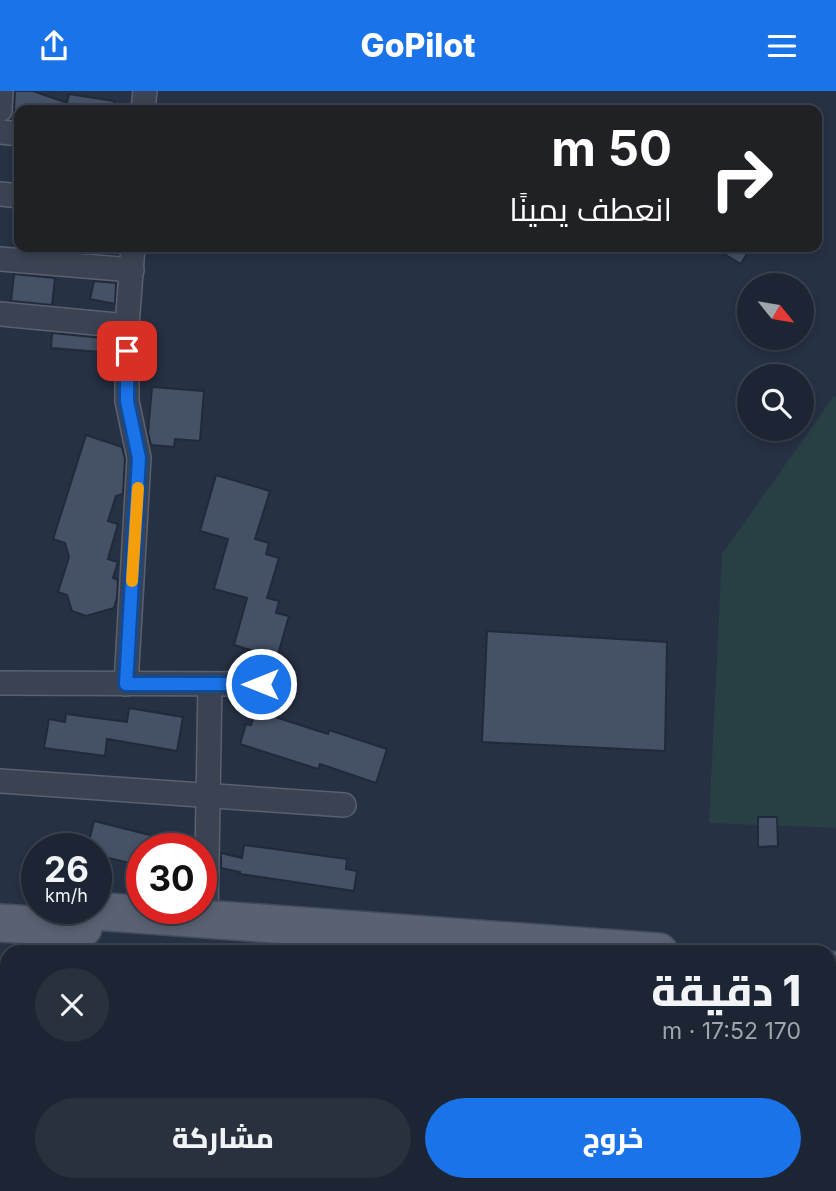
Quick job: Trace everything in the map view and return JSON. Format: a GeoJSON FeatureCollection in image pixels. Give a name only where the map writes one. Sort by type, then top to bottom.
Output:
{"type":"FeatureCollection","features":[{"type":"Feature","properties":{"kind":"main road"},"geometry":{"type":"LineString","coordinates":[[0,905],[21,906]]}},
{"type":"Feature","properties":{"kind":"main road"},"geometry":{"type":"LineString","coordinates":[[217,920],[563,945]]}},
{"type":"Feature","properties":{"kind":"main road"},"geometry":{"type":"LineString","coordinates":[[0,923],[290,945]]}},
{"type":"Feature","properties":{"kind":"street"},"geometry":{"type":"LineString","coordinates":[[0,110],[1,91]]}},
{"type":"Feature","properties":{"kind":"street"},"geometry":{"type":"LineString","coordinates":[[0,260],[132,258],[127,326],[127,401],[139,458],[126,684]]}},
{"type":"Feature","properties":{"kind":"street"},"geometry":{"type":"LineString","coordinates":[[0,314],[127,326]]}},
{"type":"Feature","properties":{"kind":"street"},"geometry":{"type":"LineString","coordinates":[[0,683],[261,684]]}},
{"type":"Feature","properties":{"kind":"street"},"geometry":{"type":"LineString","coordinates":[[209,833],[210,684]]}},
{"type":"Feature","properties":{"kind":"street"},"geometry":{"type":"LineString","coordinates":[[0,781],[344,805]]}},
{"type":"Feature","properties":{"kind":"green space"},"geometry":{"type":"Polygon","coordinates":[[[834,396],[836,397],[836,828],[709,823],[722,554],[802,441],[814,441],[814,424],[834,396]]]}},
{"type":"Feature","properties":{"kind":"building"},"geometry":{"type":"Polygon","coordinates":[[[15,91],[33,91],[67,103],[69,94],[114,101],[114,105],[14,105],[15,91]]]}},
{"type":"Feature","properties":{"kind":"building"},"geometry":{"type":"Polygon","coordinates":[[[721,252],[748,252],[741,264],[721,252]]]}},
{"type":"Feature","properties":{"kind":"building"},"geometry":{"type":"Polygon","coordinates":[[[14,274],[55,278],[52,305],[11,301],[14,274]]]}},
{"type":"Feature","properties":{"kind":"building"},"geometry":{"type":"Polygon","coordinates":[[[94,281],[116,283],[115,304],[90,299],[94,281]]]}},
{"type":"Feature","properties":{"kind":"building"},"geometry":{"type":"Polygon","coordinates":[[[52,333],[113,339],[113,353],[51,348],[52,333]]]}},
{"type":"Feature","properties":{"kind":"building"},"geometry":{"type":"Polygon","coordinates":[[[152,387],[204,391],[200,441],[175,439],[174,447],[151,445],[148,433],[152,387]]]}},
{"type":"Feature","properties":{"kind":"building"},"geometry":{"type":"Polygon","coordinates":[[[86,435],[122,447],[125,459],[123,494],[116,496],[108,521],[118,524],[108,559],[118,562],[113,578],[118,580],[117,598],[114,608],[86,616],[72,611],[67,595],[58,592],[69,557],[65,543],[53,539],[86,435]]]}},
{"type":"Feature","properties":{"kind":"building"},"geometry":{"type":"Polygon","coordinates":[[[216,475],[270,491],[255,539],[269,543],[266,554],[279,558],[267,598],[279,601],[276,613],[289,616],[277,658],[234,645],[247,598],[214,589],[228,539],[200,531],[216,475]]]}},
{"type":"Feature","properties":{"kind":"building"},"geometry":{"type":"Polygon","coordinates":[[[487,631],[667,642],[665,751],[482,742],[487,631]]]}},
{"type":"Feature","properties":{"kind":"building"},"geometry":{"type":"Polygon","coordinates":[[[129,708],[183,717],[177,751],[107,739],[105,756],[44,748],[49,719],[65,722],[66,714],[127,722],[129,708]]]}},
{"type":"Feature","properties":{"kind":"building"},"geometry":{"type":"Polygon","coordinates":[[[256,711],[387,749],[376,783],[320,764],[318,769],[240,744],[246,724],[251,725],[256,711]]]}},
{"type":"Feature","properties":{"kind":"building"},"geometry":{"type":"Polygon","coordinates":[[[758,817],[777,817],[778,846],[758,847],[758,817]]]}},
{"type":"Feature","properties":{"kind":"building"},"geometry":{"type":"Polygon","coordinates":[[[94,821],[142,833],[126,833],[126,862],[112,859],[112,833],[91,833],[94,821]]]}},
{"type":"Feature","properties":{"kind":"building"},"geometry":{"type":"Polygon","coordinates":[[[244,845],[347,859],[346,869],[357,871],[354,891],[240,874],[221,868],[221,853],[242,858],[244,845]]]}},
{"type":"Feature","properties":{"kind":"slow traffic"},"geometry":{"type":"LineString","coordinates":[[132,581],[138,488]]}},
{"type":"Feature","properties":{"kind":"route"},"geometry":{"type":"LineString","coordinates":[[127,351],[127,401],[139,458],[126,684],[261,684]]}}]}
